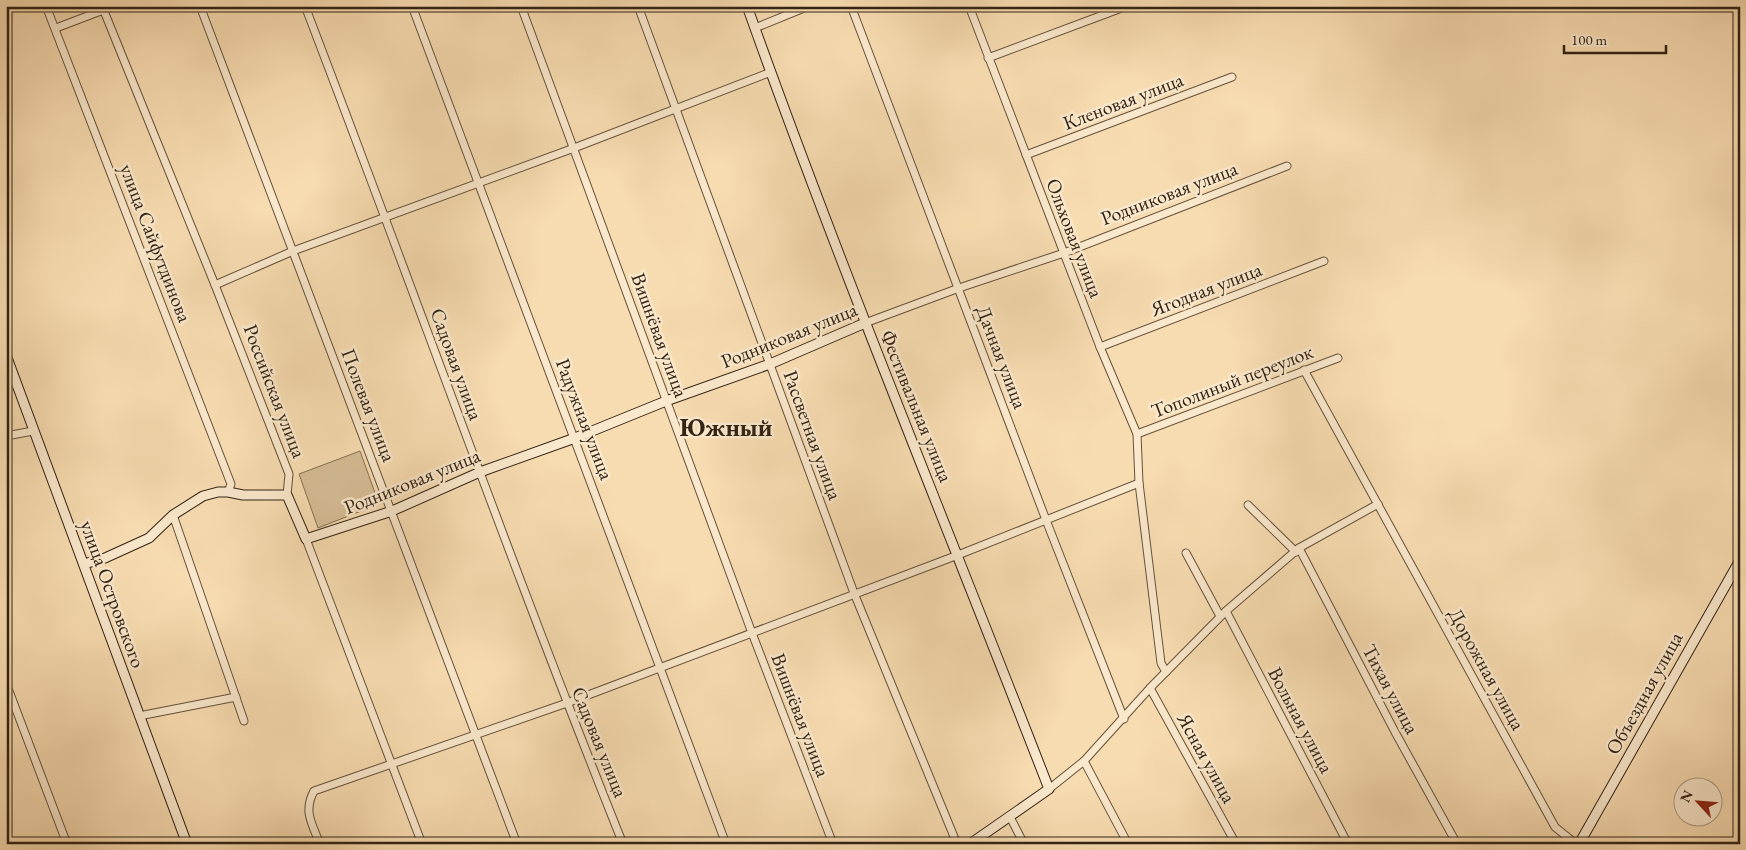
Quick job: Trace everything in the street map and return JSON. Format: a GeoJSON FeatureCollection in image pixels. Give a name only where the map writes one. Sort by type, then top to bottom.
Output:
{"type":"FeatureCollection","features":[{"type":"Feature","properties":{"kind":"street","name":"улица Сайфутдинова"},"geometry":{"type":"LineString","coordinates":[[46,6],[231,484],[228,492]]}},
{"type":"Feature","properties":{"kind":"street"},"geometry":{"type":"LineString","coordinates":[[56,28],[114,6]]}},
{"type":"Feature","properties":{"kind":"street","name":"Полевая улица"},"geometry":{"type":"LineString","coordinates":[[200,6],[518,844]]}},
{"type":"Feature","properties":{"kind":"street","name":"Садовая улица"},"geometry":{"type":"LineString","coordinates":[[305,6],[567,703],[623,844]]}},
{"type":"Feature","properties":{"kind":"street","name":"Радужная улица"},"geometry":{"type":"LineString","coordinates":[[412,6],[726,844]]}},
{"type":"Feature","properties":{"kind":"street","name":"Вишнёвая улица"},"geometry":{"type":"LineString","coordinates":[[520,6],[752,632],[833,844]]}},
{"type":"Feature","properties":{"kind":"street","name":"Рассветная улица"},"geometry":{"type":"LineString","coordinates":[[638,6],[854,593],[957,844]]}},
{"type":"Feature","properties":{"kind":"street","name":"Фестивальная улица"},"geometry":{"type":"LineString","coordinates":[[747,6],[865,323],[1049,789]]}},
{"type":"Feature","properties":{"kind":"street"},"geometry":{"type":"LineString","coordinates":[[755,28],[809,6]]}},
{"type":"Feature","properties":{"kind":"street","name":"Дачная улица"},"geometry":{"type":"LineString","coordinates":[[851,6],[1046,520],[1124,719]]}},
{"type":"Feature","properties":{"kind":"street","name":"Ольховая улица"},"geometry":{"type":"LineString","coordinates":[[969,6],[1100,347],[1137,434],[1138,483],[1160,663],[1166,672]]}},
{"type":"Feature","properties":{"kind":"street"},"geometry":{"type":"LineString","coordinates":[[988,58],[1127,6]]}},
{"type":"Feature","properties":{"kind":"street","name":"Российская улица"},"geometry":{"type":"LineString","coordinates":[[104,11],[289,474],[287,495],[306,539],[422,844]]}},
{"type":"Feature","properties":{"kind":"street"},"geometry":{"type":"LineString","coordinates":[[215,285],[293,251],[574,148],[771,72]]}},
{"type":"Feature","properties":{"kind":"street","name":"Кленовая улица"},"geometry":{"type":"LineString","coordinates":[[1026,155],[1232,77]]}},
{"type":"Feature","properties":{"kind":"street","name":"Родниковая улица"},"geometry":{"type":"LineString","coordinates":[[306,539],[392,511],[480,472],[575,438],[666,401],[770,364],[865,323],[959,288],[1064,253],[1287,166]]}},
{"type":"Feature","properties":{"kind":"street","name":"Ягодная улица"},"geometry":{"type":"LineString","coordinates":[[1100,347],[1324,261]]}},
{"type":"Feature","properties":{"kind":"street","name":"улица Островского"},"geometry":{"type":"LineString","coordinates":[[6,356],[187,844]]}},
{"type":"Feature","properties":{"kind":"street","name":"Тополиный переулок"},"geometry":{"type":"LineString","coordinates":[[1137,434],[1338,358]]}},
{"type":"Feature","properties":{"kind":"street","name":"Дорожная улица"},"geometry":{"type":"LineString","coordinates":[[1304,370],[1555,827],[1578,844]]}},
{"type":"Feature","properties":{"kind":"street"},"geometry":{"type":"LineString","coordinates":[[6,436],[34,431]]}},
{"type":"Feature","properties":{"kind":"street"},"geometry":{"type":"LineString","coordinates":[[320,844],[308,812],[308,802],[314,791],[477,736],[567,703],[958,555],[1138,483]]}},
{"type":"Feature","properties":{"kind":"street"},"geometry":{"type":"LineString","coordinates":[[84,564],[105,558],[149,538],[173,515],[203,496],[218,492],[243,495],[287,495]]}},
{"type":"Feature","properties":{"kind":"street"},"geometry":{"type":"LineString","coordinates":[[970,844],[1084,762],[1150,688],[1223,614],[1298,550],[1378,504]]}},
{"type":"Feature","properties":{"kind":"street","name":"Тихая улица"},"geometry":{"type":"LineString","coordinates":[[1248,505],[1298,550],[1457,844]]}},
{"type":"Feature","properties":{"kind":"street"},"geometry":{"type":"LineString","coordinates":[[173,515],[244,721]]}},
{"type":"Feature","properties":{"kind":"street","name":"Вольная улица"},"geometry":{"type":"LineString","coordinates":[[1186,553],[1223,614],[1348,844]]}},
{"type":"Feature","properties":{"kind":"street","name":"Объездная улица"},"geometry":{"type":"LineString","coordinates":[[1578,844],[1740,560]]}},
{"type":"Feature","properties":{"kind":"street"},"geometry":{"type":"LineString","coordinates":[[6,683],[67,844]]}},
{"type":"Feature","properties":{"kind":"street","name":"Ясная улица"},"geometry":{"type":"LineString","coordinates":[[1150,688],[1236,844]]}},
{"type":"Feature","properties":{"kind":"street"},"geometry":{"type":"LineString","coordinates":[[140,716],[236,697]]}},
{"type":"Feature","properties":{"kind":"street"},"geometry":{"type":"LineString","coordinates":[[1084,762],[1128,844]]}},
{"type":"Feature","properties":{"kind":"street"},"geometry":{"type":"LineString","coordinates":[[1010,817],[1024,844]]}},
{"type":"Feature","properties":{"kind":"shaded area"},"geometry":{"type":"Polygon","coordinates":[[[360,451],[379,504],[318,528],[299,474],[360,451]]]}},
{"type":"Feature","properties":{"kind":"district","name":"Южный"},"geometry":{"type":"Point","coordinates":[726,427]}}]}
